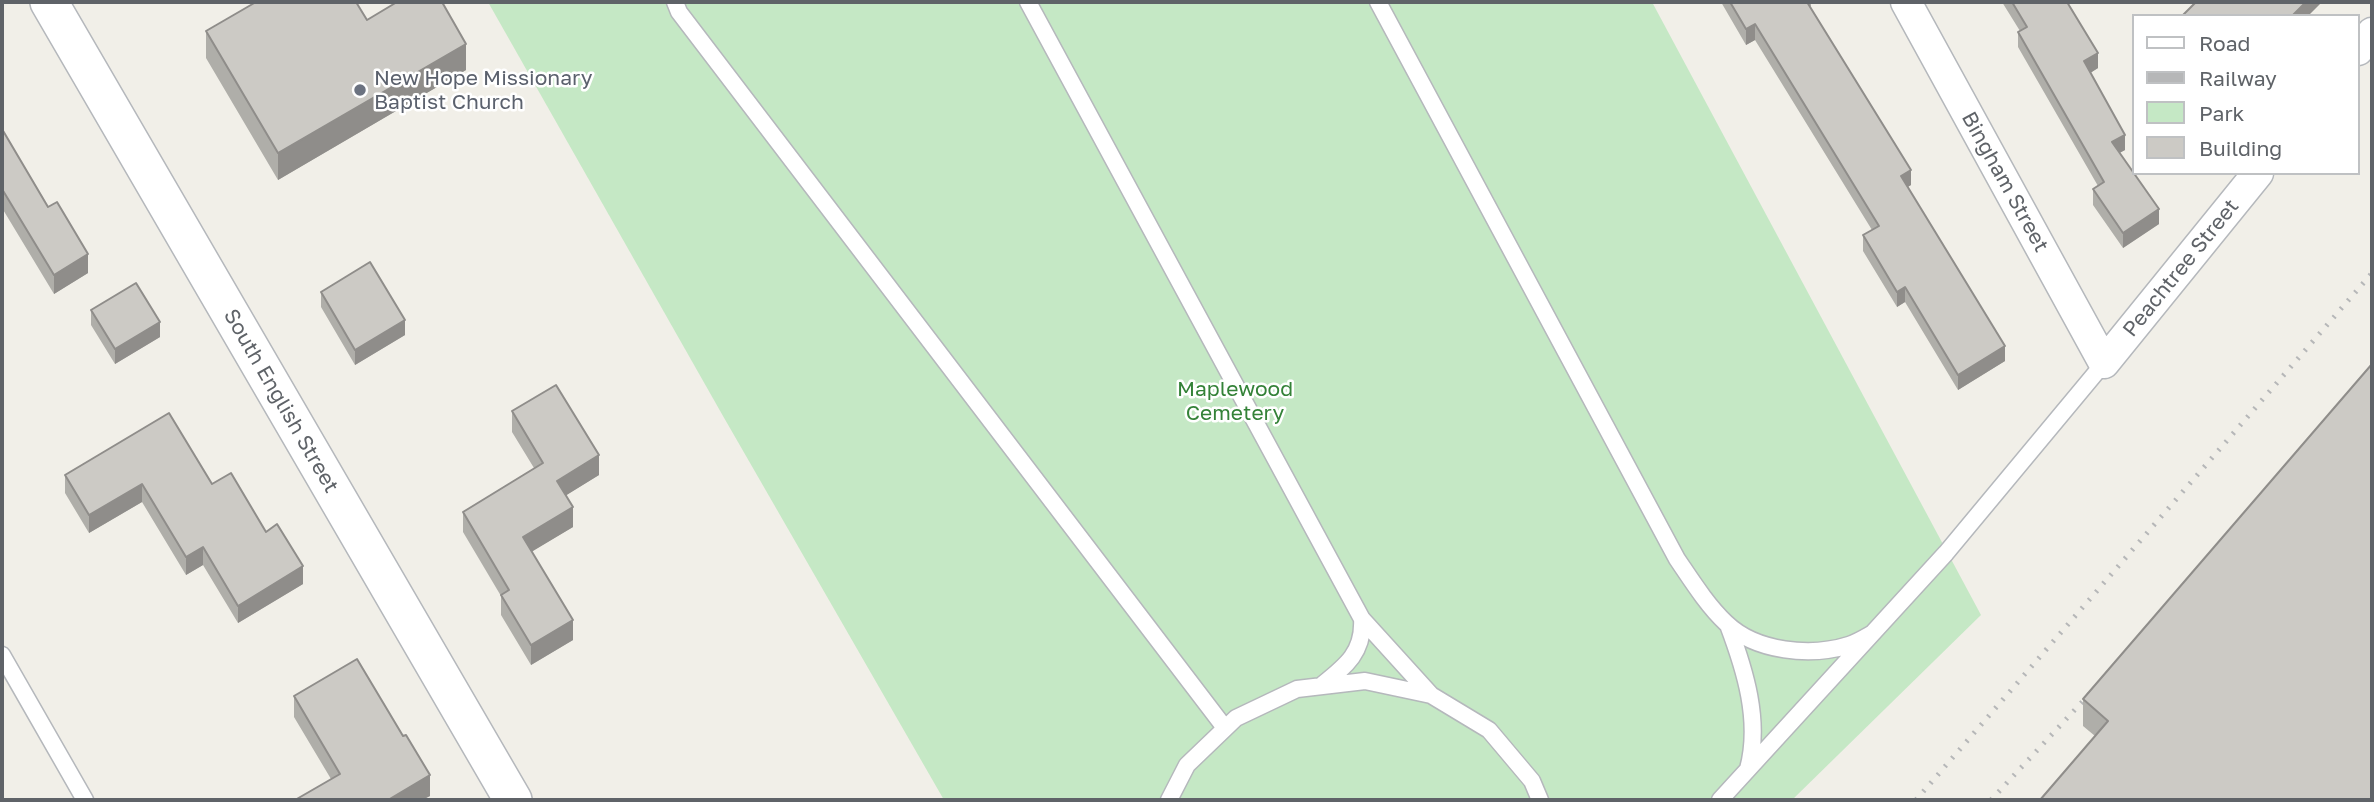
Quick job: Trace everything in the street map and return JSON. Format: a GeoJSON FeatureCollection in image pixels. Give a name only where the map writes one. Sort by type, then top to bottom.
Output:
{"type":"FeatureCollection","features":[{"type":"Feature","properties":{"kind":"street","name":"South English Street"},"geometry":{"type":"LineString","coordinates":[[49,2],[513,800]]}},
{"type":"Feature","properties":{"kind":"street","name":"Bingham Street"},"geometry":{"type":"LineString","coordinates":[[1906,2],[2104,363]]}},
{"type":"Feature","properties":{"kind":"street"},"geometry":{"type":"LineString","coordinates":[[2360,48],[2372,33]]}},
{"type":"Feature","properties":{"kind":"street","name":"Peachtree Street"},"geometry":{"type":"LineString","coordinates":[[2104,363],[2256,175]]}},
{"type":"Feature","properties":{"kind":"lane"},"geometry":{"type":"LineString","coordinates":[[675,2],[686,21],[1225,728]]}},
{"type":"Feature","properties":{"kind":"lane"},"geometry":{"type":"LineString","coordinates":[[1028,2],[1362,619],[1431,695],[1489,730],[1532,781],[1540,800]]}},
{"type":"Feature","properties":{"kind":"lane"},"geometry":{"type":"LineString","coordinates":[[1378,2],[1677,559],[1711,607],[1728,625],[1767,646],[1799,651],[1827,650],[1850,645],[1873,633]]}},
{"type":"Feature","properties":{"kind":"lane"},"geometry":{"type":"LineString","coordinates":[[1720,800],[1947,552],[2104,363]]}},
{"type":"Feature","properties":{"kind":"lane"},"geometry":{"type":"LineString","coordinates":[[1322,685],[1357,651],[1363,635],[1362,619]]}},
{"type":"Feature","properties":{"kind":"lane"},"geometry":{"type":"LineString","coordinates":[[1728,625],[1743,669],[1754,729],[1754,749],[1748,771]]}},
{"type":"Feature","properties":{"kind":"lane"},"geometry":{"type":"LineString","coordinates":[[2,656],[85,800]]}},
{"type":"Feature","properties":{"kind":"lane"},"geometry":{"type":"LineString","coordinates":[[1169,800],[1187,765],[1236,718],[1297,689],[1365,681],[1431,695]]}},
{"type":"Feature","properties":{"kind":"green space","name":"Maplewood Cemetery"},"geometry":{"type":"Polygon","coordinates":[[[488,2],[1652,2],[1981,615],[1792,800],[944,800],[488,2]]]}},
{"type":"Feature","properties":{"kind":"building","name":"New Hope Missionary Baptist Church"},"geometry":{"type":"Polygon","coordinates":[[[256,2],[356,2],[367,20],[397,2],[442,2],[466,44],[278,153],[206,31],[256,2]]]}},
{"type":"Feature","properties":{"kind":"building"},"geometry":{"type":"Polygon","coordinates":[[[1730,2],[1807,2],[1911,170],[1901,176],[2005,346],[1958,375],[1905,287],[1897,292],[1863,235],[1879,226],[1755,24],[1746,29],[1730,2]]]}},
{"type":"Feature","properties":{"kind":"building"},"geometry":{"type":"Polygon","coordinates":[[[2012,2],[2067,2],[2098,53],[2084,61],[2125,135],[2112,142],[2132,171],[2132,175],[2135,175],[2159,209],[2123,233],[2093,189],[2104,182],[2018,32],[2027,27],[2012,2]]]}},
{"type":"Feature","properties":{"kind":"building"},"geometry":{"type":"Polygon","coordinates":[[[2196,2],[2306,2],[2294,14],[2184,14],[2196,2]]]}},
{"type":"Feature","properties":{"kind":"building"},"geometry":{"type":"Polygon","coordinates":[[[2,129],[48,207],[57,202],[88,254],[54,275],[2,189],[2,129]]]}},
{"type":"Feature","properties":{"kind":"building"},"geometry":{"type":"Polygon","coordinates":[[[370,262],[405,320],[355,350],[321,292],[370,262]]]}},
{"type":"Feature","properties":{"kind":"building"},"geometry":{"type":"Polygon","coordinates":[[[136,283],[160,322],[115,349],[91,310],[136,283]]]}},
{"type":"Feature","properties":{"kind":"building"},"geometry":{"type":"Polygon","coordinates":[[[2372,364],[2372,800],[2040,800],[2108,721],[2083,699],[2372,364]]]}},
{"type":"Feature","properties":{"kind":"building"},"geometry":{"type":"Polygon","coordinates":[[[556,385],[599,455],[557,481],[573,507],[523,537],[573,620],[531,645],[501,595],[509,590],[463,512],[543,463],[512,411],[556,385]]]}},
{"type":"Feature","properties":{"kind":"building"},"geometry":{"type":"Polygon","coordinates":[[[169,413],[212,484],[231,473],[266,532],[277,524],[303,566],[238,606],[203,547],[186,557],[142,484],[89,515],[65,475],[169,413]]]}},
{"type":"Feature","properties":{"kind":"building"},"geometry":{"type":"Polygon","coordinates":[[[357,659],[430,775],[388,800],[295,800],[340,774],[294,696],[357,659]]]}},
{"type":"Feature","properties":{"kind":"railway"},"geometry":{"type":"LineString","coordinates":[[1916,800],[2372,273]]}},
{"type":"Feature","properties":{"kind":"railway"},"geometry":{"type":"LineString","coordinates":[[1991,800],[2096,687]]}},
{"type":"Feature","properties":{"kind":"place","name":"New Hope Missionary Baptist Church"},"geometry":{"type":"Point","coordinates":[360,90]}}]}
